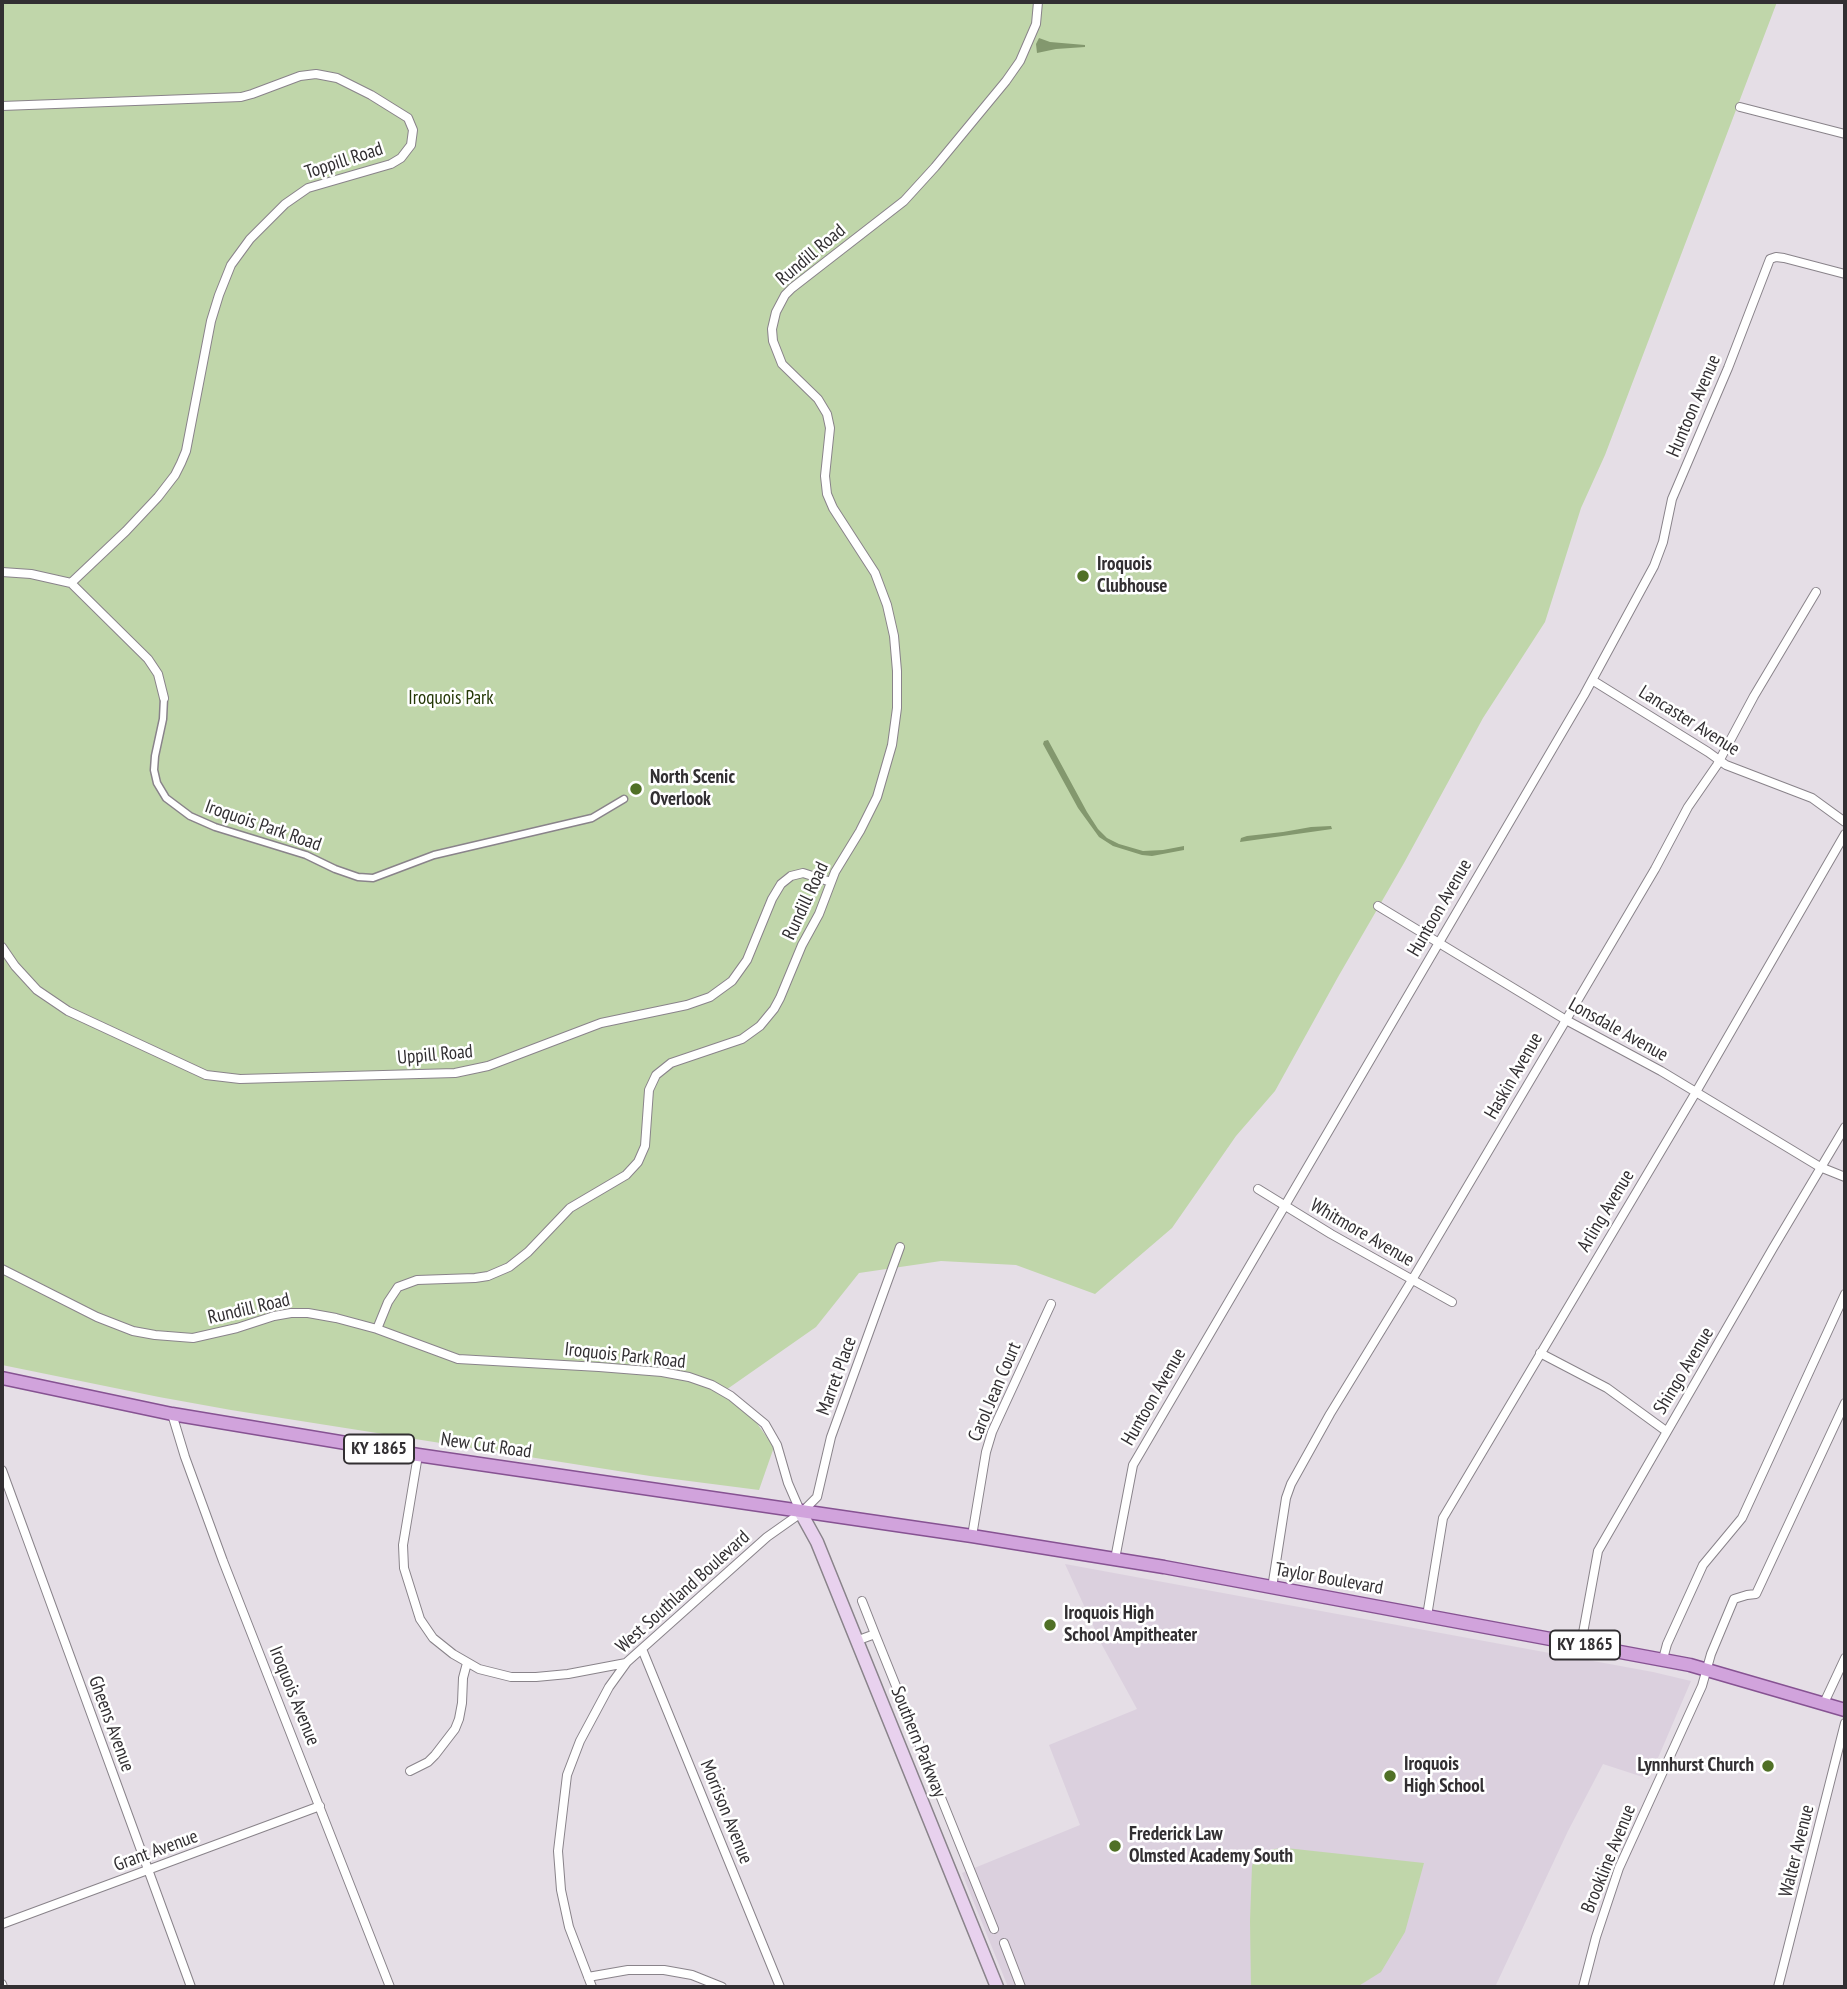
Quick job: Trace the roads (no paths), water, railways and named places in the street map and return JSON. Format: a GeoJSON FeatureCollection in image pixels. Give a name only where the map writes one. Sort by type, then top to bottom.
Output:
{"type":"FeatureCollection","features":[{"type":"Feature","properties":{"kind":"main road","name":"New Cut Road"},"geometry":{"type":"LineString","coordinates":[[2,1378],[172,1415],[801,1513]]}},
{"type":"Feature","properties":{"kind":"main road","name":"Taylor Boulevard"},"geometry":{"type":"LineString","coordinates":[[801,1513],[1115,1559],[1663,1659],[1845,1710]]}},
{"type":"Feature","properties":{"kind":"main road","name":"Southern Parkway"},"geometry":{"type":"LineString","coordinates":[[801,1513],[817,1542],[997,1987]]}},
{"type":"Feature","properties":{"kind":"street","name":"Rundill Road"},"geometry":{"type":"LineString","coordinates":[[2,1269],[97,1317],[133,1331],[155,1335],[193,1338],[298,1312],[336,1318],[377,1329],[388,1301],[398,1287],[417,1280],[488,1276],[509,1267],[528,1252],[570,1208],[626,1175],[645,1146],[649,1090],[656,1075],[671,1063],[731,1044],[761,1026],[774,1009],[819,914],[831,882],[877,797],[892,745],[897,708],[894,636],[887,605],[875,573],[832,508],[827,494],[825,467],[830,437],[827,414],[818,399],[782,364],[773,341],[774,319],[780,303],[792,288],[904,201],[935,167],[1020,61],[1036,24],[1038,2]]}},
{"type":"Feature","properties":{"kind":"street","name":"Toppill Road"},"geometry":{"type":"LineString","coordinates":[[2,106],[241,97],[300,76],[316,74],[337,78],[371,95],[408,118],[413,130],[411,145],[401,158],[391,164],[318,184],[296,195],[271,216],[240,252],[225,280],[215,308],[188,441],[175,475],[126,531],[71,583]]}},
{"type":"Feature","properties":{"kind":"street"},"geometry":{"type":"LineString","coordinates":[[1740,107],[1845,134]]}},
{"type":"Feature","properties":{"kind":"street","name":"Huntoon Avenue"},"geometry":{"type":"LineString","coordinates":[[1115,1559],[1133,1465],[1592,680],[1659,555],[1672,499],[1728,368],[1770,260],[1776,257],[1784,258],[1845,274]]}},
{"type":"Feature","properties":{"kind":"street"},"geometry":{"type":"LineString","coordinates":[[2,572],[31,574],[71,583]]}},
{"type":"Feature","properties":{"kind":"street","name":"Iroquois Park Road"},"geometry":{"type":"LineString","coordinates":[[71,583],[148,659],[158,674],[164,698],[163,719],[155,755],[157,783],[166,798],[190,816],[215,827],[306,855],[358,877],[373,878],[434,855],[592,818],[624,799]]}},
{"type":"Feature","properties":{"kind":"street","name":"Haskin Avenue"},"geometry":{"type":"LineString","coordinates":[[1272,1588],[1288,1492],[1330,1414],[1566,1020],[1816,592]]}},
{"type":"Feature","properties":{"kind":"street","name":"Lancaster Avenue"},"geometry":{"type":"LineString","coordinates":[[1592,680],[1726,765],[1812,799],[1845,822]]}},
{"type":"Feature","properties":{"kind":"street","name":"Arling Avenue"},"geometry":{"type":"LineString","coordinates":[[1427,1616],[1443,1518],[1696,1092],[1845,834]]}},
{"type":"Feature","properties":{"kind":"street","name":"Uppill Road"},"geometry":{"type":"LineString","coordinates":[[2,947],[37,990],[68,1011],[206,1074],[240,1079],[455,1073],[488,1066],[601,1023],[687,1005],[710,997],[732,981],[747,960],[781,884],[791,876],[803,873],[831,882]]}},
{"type":"Feature","properties":{"kind":"street","name":"Lonsdale Avenue"},"geometry":{"type":"LineString","coordinates":[[1378,906],[1566,1020],[1696,1092],[1820,1167],[1845,1177]]}},
{"type":"Feature","properties":{"kind":"street","name":"Shingo Avenue"},"geometry":{"type":"LineString","coordinates":[[1581,1644],[1598,1551],[1845,1126]]}},
{"type":"Feature","properties":{"kind":"street","name":"Whitmore Avenue"},"geometry":{"type":"LineString","coordinates":[[1258,1189],[1331,1234],[1452,1302]]}},
{"type":"Feature","properties":{"kind":"street","name":"Marret Place"},"geometry":{"type":"LineString","coordinates":[[801,1513],[817,1497],[831,1437],[900,1247]]}},
{"type":"Feature","properties":{"kind":"street"},"geometry":{"type":"LineString","coordinates":[[1663,1659],[1667,1644],[1703,1565],[1742,1518],[1845,1294]]}},
{"type":"Feature","properties":{"kind":"street","name":"Carol Jean Court"},"geometry":{"type":"LineString","coordinates":[[972,1536],[986,1452],[992,1432],[1051,1304]]}},
{"type":"Feature","properties":{"kind":"street","name":"Iroquois Park Road"},"geometry":{"type":"LineString","coordinates":[[377,1329],[458,1359],[662,1372],[712,1385],[743,1404],[769,1430],[801,1513]]}},
{"type":"Feature","properties":{"kind":"street"},"geometry":{"type":"LineString","coordinates":[[1540,1353],[1607,1388],[1667,1430]]}},
{"type":"Feature","properties":{"kind":"street","name":"Brookline Avenue"},"geometry":{"type":"LineString","coordinates":[[1583,1987],[1619,1868],[1702,1686],[1711,1654],[1734,1599],[1756,1594],[1845,1403]]}},
{"type":"Feature","properties":{"kind":"street","name":"Iroquois Avenue"},"geometry":{"type":"LineString","coordinates":[[172,1415],[184,1457],[223,1561],[390,1987]]}},
{"type":"Feature","properties":{"kind":"street"},"geometry":{"type":"LineString","coordinates":[[418,1455],[403,1545],[404,1568],[420,1619],[446,1650],[491,1673],[511,1677],[536,1677],[626,1663]]}},
{"type":"Feature","properties":{"kind":"street","name":"Gheens Avenue"},"geometry":{"type":"LineString","coordinates":[[2,1471],[191,1987]]}},
{"type":"Feature","properties":{"kind":"street","name":"West Southland Boulevard"},"geometry":{"type":"LineString","coordinates":[[592,1987],[569,1927],[561,1890],[558,1851],[567,1774],[580,1741],[609,1687],[626,1663],[767,1536],[801,1513]]}},
{"type":"Feature","properties":{"kind":"street"},"geometry":{"type":"LineString","coordinates":[[862,1601],[994,1928]]}},
{"type":"Feature","properties":{"kind":"street"},"geometry":{"type":"LineString","coordinates":[[856,1641],[875,1634]]}},
{"type":"Feature","properties":{"kind":"street","name":"Morrison Avenue"},"geometry":{"type":"LineString","coordinates":[[642,1649],[780,1987]]}},
{"type":"Feature","properties":{"kind":"street"},"geometry":{"type":"LineString","coordinates":[[1824,1703],[1845,1658]]}},
{"type":"Feature","properties":{"kind":"street"},"geometry":{"type":"LineString","coordinates":[[410,1771],[428,1762],[455,1729],[461,1711],[463,1678],[467,1663]]}},
{"type":"Feature","properties":{"kind":"street","name":"Walter Avenue"},"geometry":{"type":"LineString","coordinates":[[1778,1987],[1845,1723]]}},
{"type":"Feature","properties":{"kind":"street","name":"Grant Avenue"},"geometry":{"type":"LineString","coordinates":[[2,1924],[320,1806]]}},
{"type":"Feature","properties":{"kind":"street"},"geometry":{"type":"LineString","coordinates":[[966,1911],[985,1903]]}},
{"type":"Feature","properties":{"kind":"street"},"geometry":{"type":"LineString","coordinates":[[1004,1943],[1021,1987]]}},
{"type":"Feature","properties":{"kind":"street"},"geometry":{"type":"LineString","coordinates":[[588,1977],[628,1970],[664,1970],[691,1975],[722,1987]]}},
{"type":"Feature","properties":{"kind":"place","name":"Iroquois Clubhouse"},"geometry":{"type":"Point","coordinates":[1083,576]}},
{"type":"Feature","properties":{"kind":"place","name":"North Scenic Overlook"},"geometry":{"type":"Point","coordinates":[636,789]}},
{"type":"Feature","properties":{"kind":"place","name":"Iroquois High School Ampitheater"},"geometry":{"type":"Point","coordinates":[1050,1625]}},
{"type":"Feature","properties":{"kind":"place","name":"Lynnhurst Church"},"geometry":{"type":"Point","coordinates":[1768,1766]}},
{"type":"Feature","properties":{"kind":"place","name":"Iroquois High School"},"geometry":{"type":"Point","coordinates":[1390,1776]}},
{"type":"Feature","properties":{"kind":"place","name":"Frederick Law Olmsted Academy South"},"geometry":{"type":"Point","coordinates":[1115,1846]}},
{"type":"Feature","properties":{"kind":"park label","name":"Iroquois Park"},"geometry":{"type":"Point","coordinates":[451,699]}}]}
